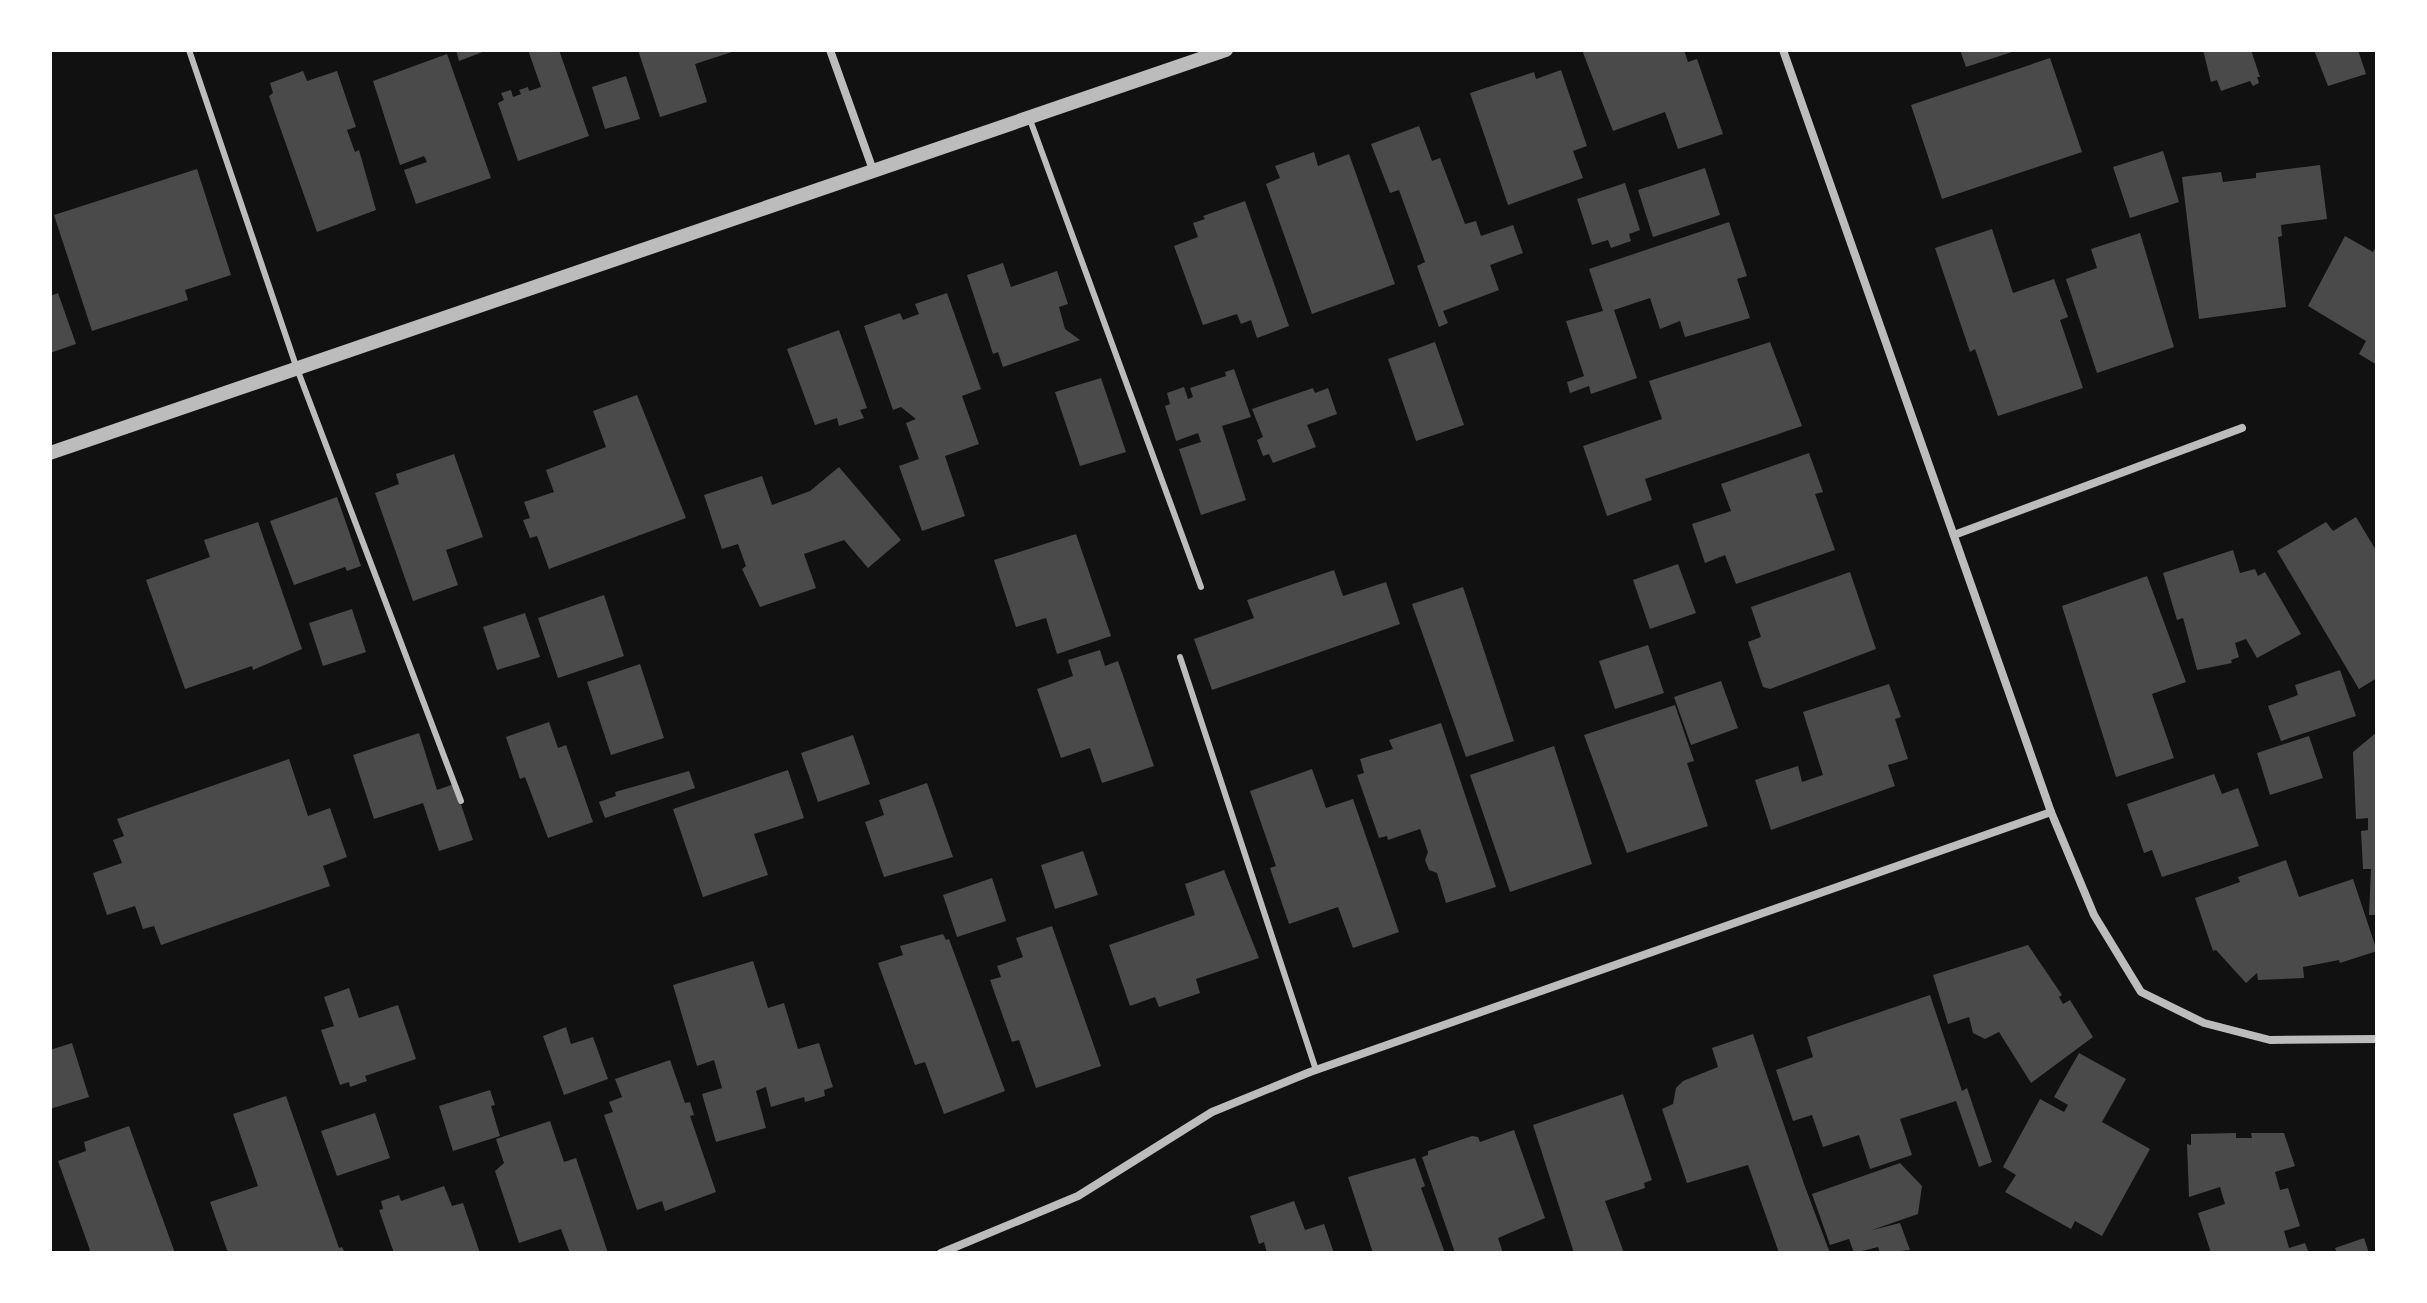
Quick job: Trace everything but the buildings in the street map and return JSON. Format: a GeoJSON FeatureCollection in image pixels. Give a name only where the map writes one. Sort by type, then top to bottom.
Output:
{"type":"FeatureCollection","features":[{"type":"Feature","properties":{"kind":"street"},"geometry":{"type":"LineString","coordinates":[[830,50],[873,170]]}},
{"type":"Feature","properties":{"kind":"street"},"geometry":{"type":"LineString","coordinates":[[50,453],[296,366],[1226,50]]}},
{"type":"Feature","properties":{"kind":"street"},"geometry":{"type":"LineString","coordinates":[[1783,50],[2051,812],[2094,915],[2141,992],[2204,1023],[2270,1040],[2377,1039]]}},
{"type":"Feature","properties":{"kind":"street"},"geometry":{"type":"LineString","coordinates":[[1954,535],[2242,428]]}},
{"type":"Feature","properties":{"kind":"street"},"geometry":{"type":"LineString","coordinates":[[941,1253],[1078,1196],[1212,1112],[1316,1070],[2051,812]]}},
{"type":"Feature","properties":{"kind":"lane"},"geometry":{"type":"LineString","coordinates":[[189,50],[296,366],[461,801]]}},
{"type":"Feature","properties":{"kind":"lane"},"geometry":{"type":"LineString","coordinates":[[1029,117],[1201,587]]}},
{"type":"Feature","properties":{"kind":"lane"},"geometry":{"type":"LineString","coordinates":[[1180,657],[1316,1070]]}}]}
